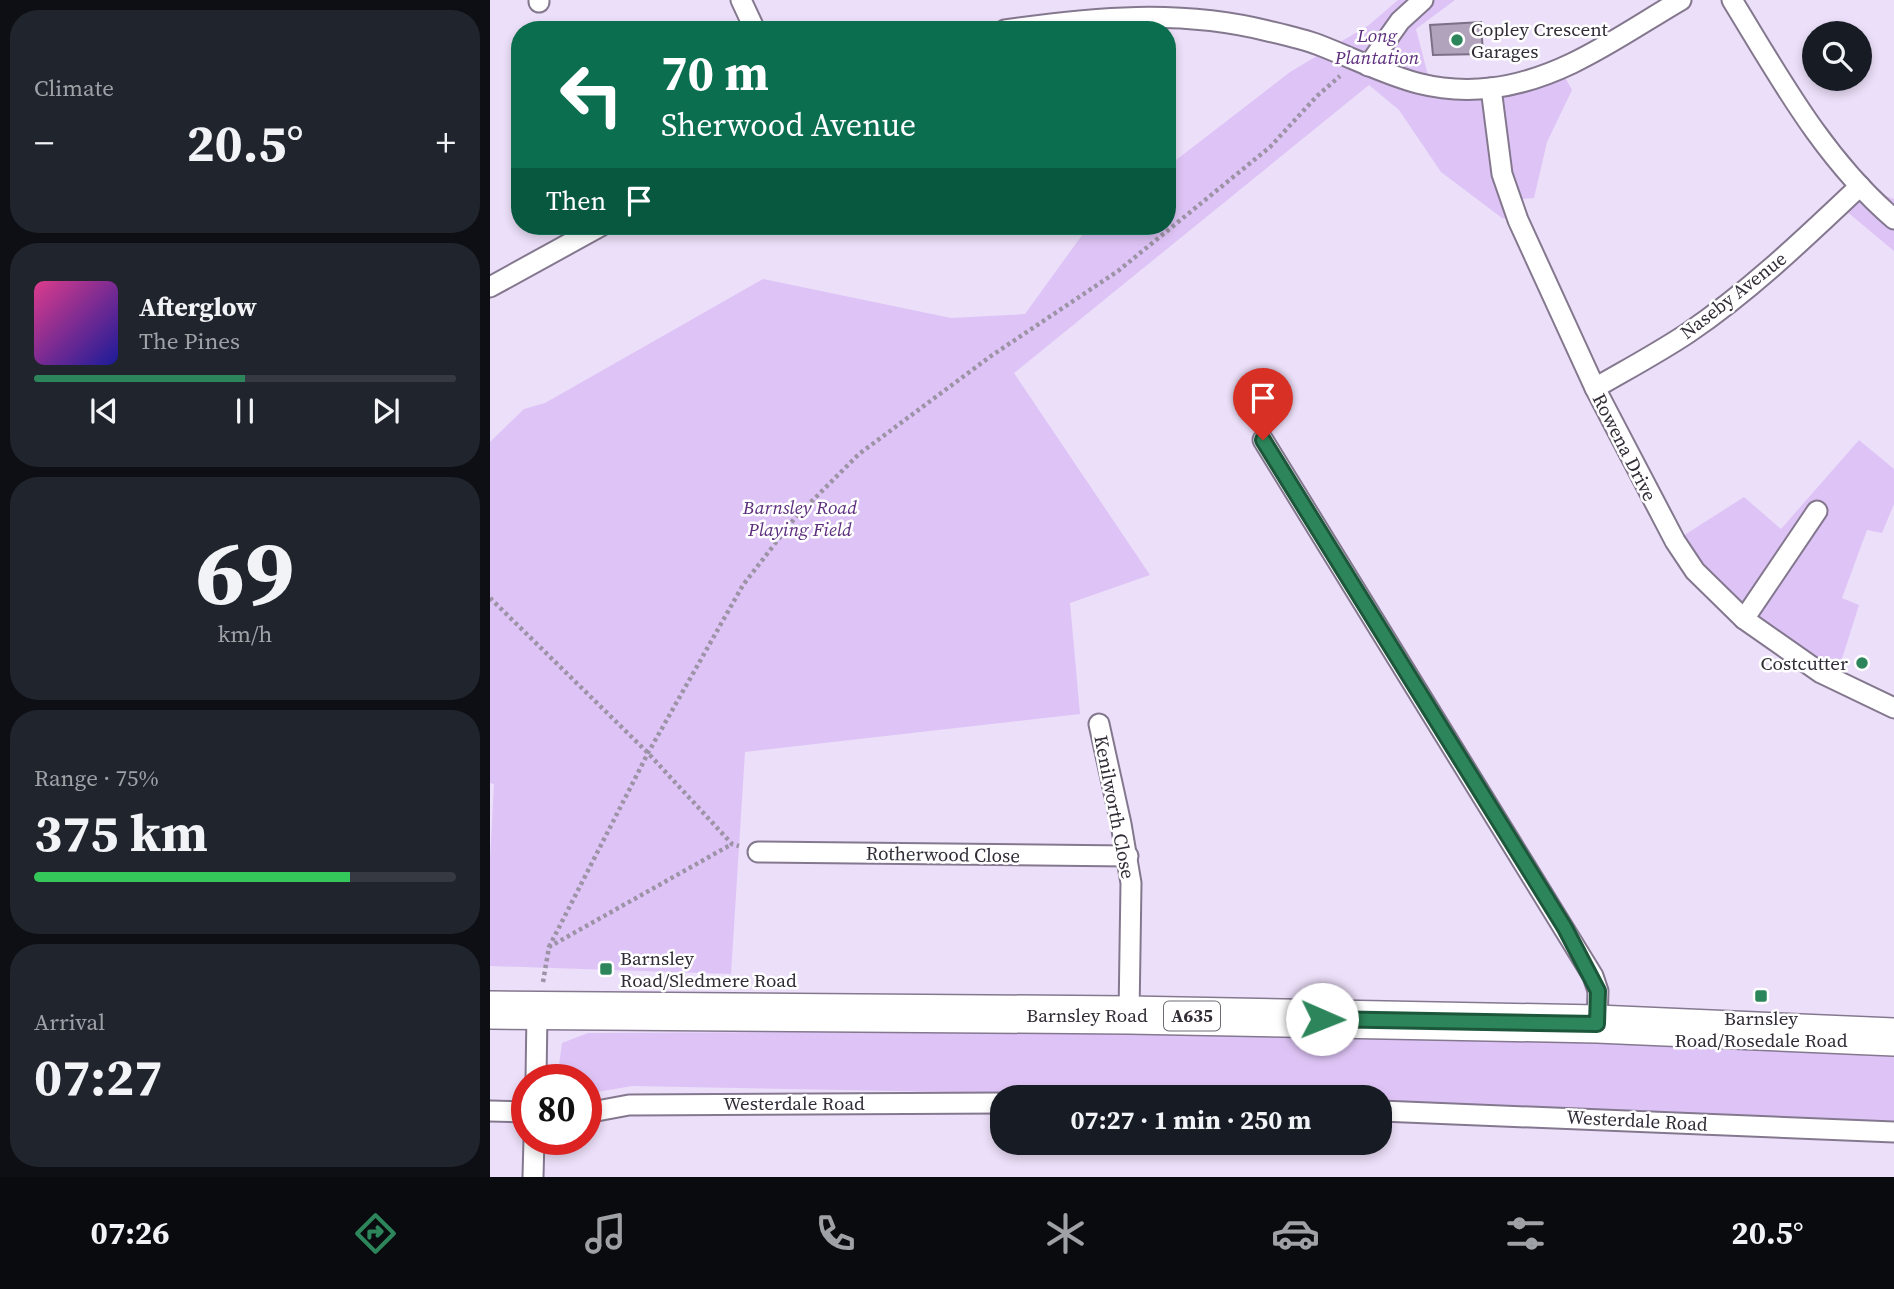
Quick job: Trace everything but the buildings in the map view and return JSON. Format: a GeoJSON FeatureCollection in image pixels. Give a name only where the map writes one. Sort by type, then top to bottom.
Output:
{"type":"FeatureCollection","features":[{"type":"Feature","properties":{"kind":"highway","name":"Barnsley Road"},"geometry":{"type":"LineString","coordinates":[[490,1010],[540,999],[1597,1024],[1894,1037]]}},
{"type":"Feature","properties":{"kind":"street"},"geometry":{"type":"LineString","coordinates":[[741,0],[751,21]]}},
{"type":"Feature","properties":{"kind":"street"},"geometry":{"type":"LineString","coordinates":[[1362,63],[1423,0]]}},
{"type":"Feature","properties":{"kind":"street"},"geometry":{"type":"LineString","coordinates":[[1063,21],[1168,8],[1317,44],[1409,83],[1431,87],[1491,88],[1561,71],[1681,0]]}},
{"type":"Feature","properties":{"kind":"street"},"geometry":{"type":"LineString","coordinates":[[1732,0],[1812,131],[1860,186],[1894,219]]}},
{"type":"Feature","properties":{"kind":"street","name":"Rowena Drive"},"geometry":{"type":"LineString","coordinates":[[1491,88],[1502,174],[1513,206],[1595,388],[1675,541],[1695,571],[1744,619],[1821,673],[1894,708]]}},
{"type":"Feature","properties":{"kind":"street","name":"Naseby Avenue"},"geometry":{"type":"LineString","coordinates":[[1595,388],[1686,335],[1719,311],[1781,260],[1860,186]]}},
{"type":"Feature","properties":{"kind":"street"},"geometry":{"type":"LineString","coordinates":[[490,287],[585,235]]}},
{"type":"Feature","properties":{"kind":"street"},"geometry":{"type":"LineString","coordinates":[[1263,440],[1593,976],[1598,991],[1597,1024]]}},
{"type":"Feature","properties":{"kind":"street"},"geometry":{"type":"LineString","coordinates":[[1744,619],[1817,511]]}},
{"type":"Feature","properties":{"kind":"street","name":"Kenilworth Close"},"geometry":{"type":"LineString","coordinates":[[1099,724],[1128,856],[1131,883],[1129,1015]]}},
{"type":"Feature","properties":{"kind":"street","name":"Rotherwood Close"},"geometry":{"type":"LineString","coordinates":[[758,852],[1128,856]]}},
{"type":"Feature","properties":{"kind":"street"},"geometry":{"type":"LineString","coordinates":[[537,1064],[540,999]]}},
{"type":"Feature","properties":{"kind":"street","name":"Westerdale Road"},"geometry":{"type":"LineString","coordinates":[[602,1111],[629,1105],[990,1102]]}},
{"type":"Feature","properties":{"kind":"street"},"geometry":{"type":"LineString","coordinates":[[490,1111],[511,1112]]}},
{"type":"Feature","properties":{"kind":"street","name":"Westerdale Road"},"geometry":{"type":"LineString","coordinates":[[1392,1111],[1894,1132]]}},
{"type":"Feature","properties":{"kind":"street"},"geometry":{"type":"LineString","coordinates":[[533,1177],[534,1155]]}},
{"type":"Feature","properties":{"kind":"path"},"geometry":{"type":"LineString","coordinates":[[1176,224],[1270,147],[1317,96],[1362,63]]}},
{"type":"Feature","properties":{"kind":"path"},"geometry":{"type":"LineString","coordinates":[[540,999],[549,947],[648,753],[743,585],[794,519],[859,454],[991,356],[1118,271],[1162,235]]}},
{"type":"Feature","properties":{"kind":"path"},"geometry":{"type":"LineString","coordinates":[[490,598],[648,753],[732,844],[758,852]]}},
{"type":"Feature","properties":{"kind":"path"},"geometry":{"type":"LineString","coordinates":[[549,947],[732,844]]}},
{"type":"Feature","properties":{"kind":"green space","name":"Barnsley Road Playing Field"},"geometry":{"type":"Polygon","coordinates":[[[1398,0],[1455,0],[1416,29],[1431,87],[1561,70],[1572,90],[1547,142],[1534,198],[1511,200],[1518,220],[1502,218],[1441,172],[1399,110],[1369,85],[1014,373],[1150,575],[1070,603],[1080,714],[745,752],[731,974],[490,966],[490,860],[494,784],[490,783],[490,442],[524,409],[545,403],[763,279],[951,318],[1025,314],[1082,235],[1176,235],[1176,160],[1290,72],[1369,25],[1398,0]]]}},
{"type":"Feature","properties":{"kind":"green space"},"geometry":{"type":"Polygon","coordinates":[[[1860,186],[1894,199],[1894,251],[1839,205],[1860,186]]]}},
{"type":"Feature","properties":{"kind":"green space"},"geometry":{"type":"Polygon","coordinates":[[[1859,440],[1894,469],[1894,504],[1882,533],[1867,530],[1842,598],[1859,605],[1835,681],[1744,619],[1675,541],[1744,497],[1781,529],[1859,440]]]}},
{"type":"Feature","properties":{"kind":"green space"},"geometry":{"type":"Polygon","coordinates":[[[1069,1031],[1463,1037],[1894,1055],[1894,1122],[1392,1101],[1392,1085],[990,1085],[990,1093],[632,1086],[602,1091],[602,1064],[559,1064],[562,1043],[588,1033],[1069,1031]]]}},
{"type":"Feature","properties":{"kind":"place","name":"Copley Crescent Garages"},"geometry":{"type":"Point","coordinates":[1457,40]}},
{"type":"Feature","properties":{"kind":"place","name":"Costcutter"},"geometry":{"type":"Point","coordinates":[1862,663]}},
{"type":"Feature","properties":{"kind":"place","name":"Barnsley Road/Sledmere Road"},"geometry":{"type":"Point","coordinates":[606,969]}},
{"type":"Feature","properties":{"kind":"place","name":"Barnsley Road/Rosedale Road"},"geometry":{"type":"Point","coordinates":[1761,996]}},
{"type":"Feature","properties":{"kind":"route"},"geometry":{"type":"LineString","coordinates":[[1263,440],[1565,928],[1593,976],[1598,991],[1597,1024],[1322,1019]]}},
{"type":"Feature","properties":{"kind":"park label","name":"Long Plantation"},"geometry":{"type":"Point","coordinates":[1377,46]}}]}
